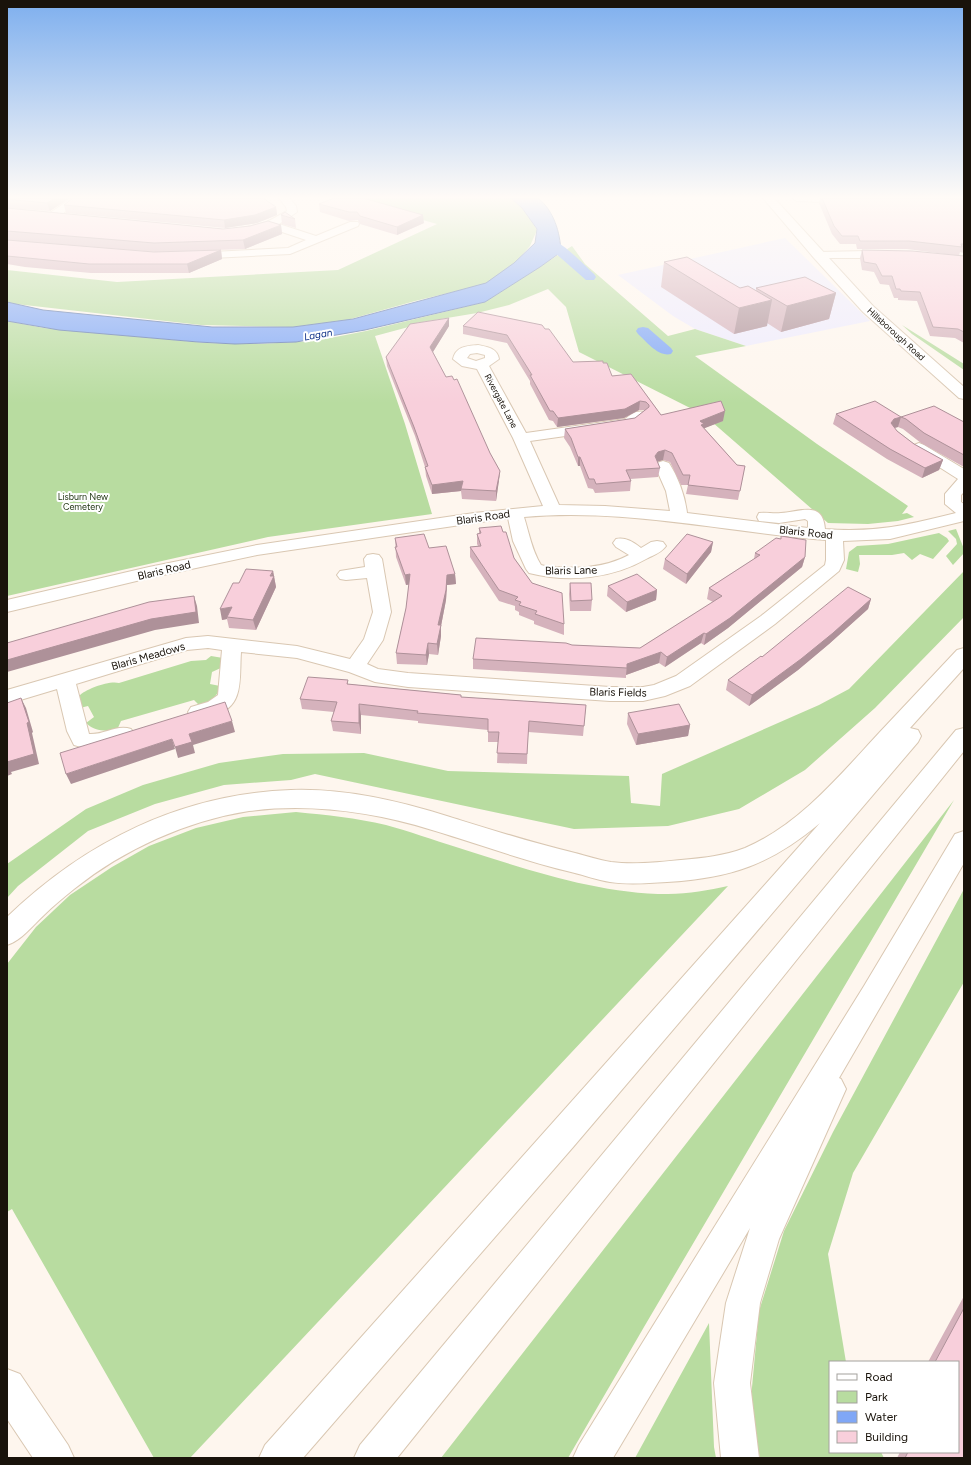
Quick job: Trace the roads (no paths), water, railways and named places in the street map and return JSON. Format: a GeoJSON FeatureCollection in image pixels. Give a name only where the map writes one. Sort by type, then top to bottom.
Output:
{"type":"FeatureCollection","features":[{"type":"Feature","properties":{"kind":"highway","name":"Hillsborough Road"},"geometry":{"type":"LineString","coordinates":[[828,266],[868,309],[964,395]]}},
{"type":"Feature","properties":{"kind":"highway"},"geometry":{"type":"LineString","coordinates":[[7,934],[43,898],[79,871],[117,846],[159,827],[199,813],[246,803],[299,799],[338,801],[384,809],[430,820],[562,861],[611,872],[681,870],[734,862],[764,849],[794,832],[831,801],[964,655]]}},
{"type":"Feature","properties":{"kind":"highway"},"geometry":{"type":"LineString","coordinates":[[278,1458],[574,1123],[964,673]]}},
{"type":"Feature","properties":{"kind":"highway"},"geometry":{"type":"LineString","coordinates":[[373,1458],[964,736]]}},
{"type":"Feature","properties":{"kind":"highway"},"geometry":{"type":"LineString","coordinates":[[592,1458],[874,995],[964,841]]}},
{"type":"Feature","properties":{"kind":"highway"},"geometry":{"type":"LineString","coordinates":[[740,1458],[732,1383],[743,1303],[763,1236],[874,995]]}},
{"type":"Feature","properties":{"kind":"highway"},"geometry":{"type":"LineString","coordinates":[[7,1387],[55,1458]]}},
{"type":"Feature","properties":{"kind":"street","name":"Rivergate Lane"},"geometry":{"type":"LineString","coordinates":[[481,364],[521,438],[554,510]]}},
{"type":"Feature","properties":{"kind":"street","name":"Rivergate Lane"},"geometry":{"type":"LineString","coordinates":[[521,438],[628,423],[640,415]]}},
{"type":"Feature","properties":{"kind":"street"},"geometry":{"type":"LineString","coordinates":[[909,442],[964,476]]}},
{"type":"Feature","properties":{"kind":"street"},"geometry":{"type":"LineString","coordinates":[[662,466],[671,482],[679,508],[679,517]]}},
{"type":"Feature","properties":{"kind":"street"},"geometry":{"type":"LineString","coordinates":[[964,482],[953,494],[953,504],[964,511]]}},
{"type":"Feature","properties":{"kind":"street","name":"Blaris Road"},"geometry":{"type":"LineString","coordinates":[[7,606],[196,562],[260,550],[515,513],[554,510],[615,511],[826,534],[879,535],[909,530],[964,516]]}},
{"type":"Feature","properties":{"kind":"street","name":"Blaris Fields"},"geometry":{"type":"LineString","coordinates":[[297,652],[355,667],[375,675],[408,680],[625,694],[643,694],[658,691],[683,681],[707,665],[768,620],[833,567],[835,560],[826,534],[816,519],[808,513],[777,518],[713,510]]}},
{"type":"Feature","properties":{"kind":"street","name":"Blaris Lane"},"geometry":{"type":"LineString","coordinates":[[515,513],[530,561],[535,570],[546,573],[607,569],[627,562],[657,546]]}},
{"type":"Feature","properties":{"kind":"street"},"geometry":{"type":"LineString","coordinates":[[622,543],[640,555]]}},
{"type":"Feature","properties":{"kind":"street"},"geometry":{"type":"LineString","coordinates":[[346,575],[374,565],[382,612],[373,640],[355,667]]}},
{"type":"Feature","properties":{"kind":"street","name":"Blaris Meadows"},"geometry":{"type":"LineString","coordinates":[[7,697],[186,644],[208,642],[297,652]]}},
{"type":"Feature","properties":{"kind":"street"},"geometry":{"type":"LineString","coordinates":[[182,717],[219,706],[226,702],[228,695],[232,645]]}},
{"type":"Feature","properties":{"kind":"street"},"geometry":{"type":"LineString","coordinates":[[65,680],[76,731],[81,740],[89,742],[101,741],[138,730]]}},
{"type":"Feature","properties":{"kind":"water","name":"Lagan"},"geometry":{"type":"Polygon","coordinates":[[[509,266],[541,266],[485,302],[365,330],[296,342],[235,344],[198,342],[59,330],[7,321],[7,302],[43,310],[212,327],[293,327],[353,319],[486,283],[509,266]]]}},
{"type":"Feature","properties":{"kind":"waterway"},"geometry":{"type":"LineString","coordinates":[[578,266],[590,277]]}},
{"type":"Feature","properties":{"kind":"waterway"},"geometry":{"type":"LineString","coordinates":[[643,331],[666,351]]}},
{"type":"Feature","properties":{"kind":"park label","name":"Lisburn New Cemetery"},"geometry":{"type":"Point","coordinates":[83,502]}}]}
